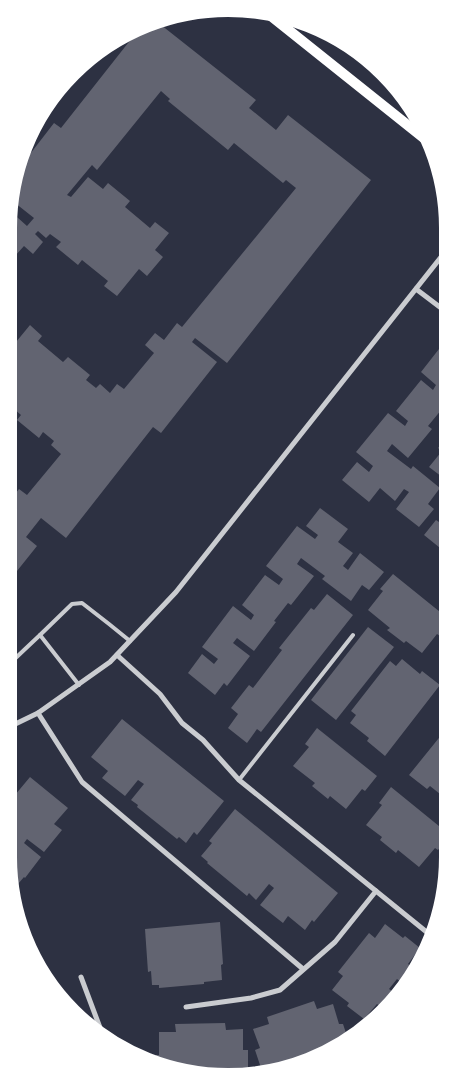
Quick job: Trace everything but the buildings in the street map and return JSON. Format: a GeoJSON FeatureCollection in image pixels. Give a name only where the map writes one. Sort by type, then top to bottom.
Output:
{"type":"FeatureCollection","features":[{"type":"Feature","properties":{"kind":"main road"},"geometry":{"type":"LineString","coordinates":[[275,19],[422,136]]}},
{"type":"Feature","properties":{"kind":"street"},"geometry":{"type":"LineString","coordinates":[[14,725],[38,713],[110,662],[176,592],[442,256]]}},
{"type":"Feature","properties":{"kind":"street"},"geometry":{"type":"LineString","coordinates":[[416,289],[442,309]]}},
{"type":"Feature","properties":{"kind":"street"},"geometry":{"type":"LineString","coordinates":[[117,655],[160,694],[182,723],[203,740],[239,780],[428,933]]}},
{"type":"Feature","properties":{"kind":"street"},"geometry":{"type":"LineString","coordinates":[[38,713],[82,782],[303,970]]}},
{"type":"Feature","properties":{"kind":"street"},"geometry":{"type":"LineString","coordinates":[[186,1007],[251,998],[280,990],[335,942],[376,891]]}},
{"type":"Feature","properties":{"kind":"street"},"geometry":{"type":"LineString","coordinates":[[81,977],[102,1030]]}},
{"type":"Feature","properties":{"kind":"lane"},"geometry":{"type":"LineString","coordinates":[[283,26],[287,22]]}},
{"type":"Feature","properties":{"kind":"lane"},"geometry":{"type":"LineString","coordinates":[[14,660],[72,604],[82,603],[130,641]]}},
{"type":"Feature","properties":{"kind":"lane"},"geometry":{"type":"LineString","coordinates":[[239,780],[353,634]]}},
{"type":"Feature","properties":{"kind":"lane"},"geometry":{"type":"LineString","coordinates":[[40,636],[78,685]]}}]}
